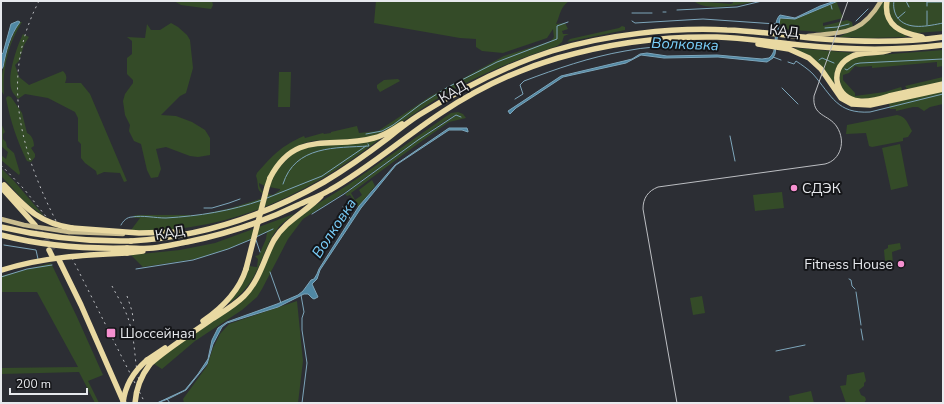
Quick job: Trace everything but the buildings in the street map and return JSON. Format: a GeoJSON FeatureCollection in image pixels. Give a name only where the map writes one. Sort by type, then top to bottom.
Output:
{"type":"FeatureCollection","features":[{"type":"Feature","properties":{"kind":"highway"},"geometry":{"type":"LineString","coordinates":[[887,1],[887,16],[897,29],[906,34],[932,38]]}},
{"type":"Feature","properties":{"kind":"highway","name":"КАД"},"geometry":{"type":"LineString","coordinates":[[1,227],[56,238],[94,241],[131,236],[175,236],[234,223],[278,206],[330,178],[367,154],[418,116],[485,78],[522,62],[560,49],[631,34],[678,30],[724,29],[846,40],[874,41],[943,37]]}},
{"type":"Feature","properties":{"kind":"highway","name":"КАД"},"geometry":{"type":"LineString","coordinates":[[127,251],[143,251],[213,237],[240,229],[283,212],[324,193],[374,162],[441,113],[472,94],[503,78],[564,56],[632,42],[717,37],[740,39],[747,42],[842,48],[894,49],[943,45]]}},
{"type":"Feature","properties":{"kind":"highway"},"geometry":{"type":"LineString","coordinates":[[780,44],[814,61],[840,98],[852,104],[870,105],[943,89]]}},
{"type":"Feature","properties":{"kind":"highway"},"geometry":{"type":"LineString","coordinates":[[894,49],[884,53],[859,54],[845,60],[841,63],[837,73],[836,82],[839,90],[851,99],[863,102],[943,84]]}},
{"type":"Feature","properties":{"kind":"highway"},"geometry":{"type":"LineString","coordinates":[[135,403],[136,391],[150,361],[209,317],[224,304],[242,282],[267,187],[270,178],[282,161],[301,148],[323,142],[361,141],[382,136],[418,116]]}},
{"type":"Feature","properties":{"kind":"highway"},"geometry":{"type":"LineString","coordinates":[[1,182],[35,215],[48,222],[72,228],[131,236],[139,233],[201,231]]}},
{"type":"Feature","properties":{"kind":"highway"},"geometry":{"type":"LineString","coordinates":[[1,187],[33,225],[1,191]]}},
{"type":"Feature","properties":{"kind":"highway"},"geometry":{"type":"LineString","coordinates":[[122,403],[131,377],[137,369],[165,352],[244,296],[254,284],[275,239],[283,228],[288,222],[319,199],[324,193]]}},
{"type":"Feature","properties":{"kind":"highway"},"geometry":{"type":"LineString","coordinates":[[1,235],[57,246],[127,251]]}},
{"type":"Feature","properties":{"kind":"highway"},"geometry":{"type":"LineString","coordinates":[[1,270],[55,258],[127,251]]}},
{"type":"Feature","properties":{"kind":"highway"},"geometry":{"type":"LineString","coordinates":[[54,256],[122,403]]}},
{"type":"Feature","properties":{"kind":"main road"},"geometry":{"type":"LineString","coordinates":[[802,36],[836,34],[853,29],[870,18],[881,1]]}},
{"type":"Feature","properties":{"kind":"main road"},"geometry":{"type":"LineString","coordinates":[[1,219],[24,225],[69,232],[131,236]]}},
{"type":"Feature","properties":{"kind":"green space"},"geometry":{"type":"Polygon","coordinates":[[[174,1],[212,1],[213,5],[211,9],[181,5],[174,1]]]}},
{"type":"Feature","properties":{"kind":"green space"},"geometry":{"type":"Polygon","coordinates":[[[376,1],[569,1],[562,9],[556,24],[565,23],[568,29],[562,31],[563,34],[569,34],[564,36],[562,42],[557,46],[525,57],[479,76],[380,133],[365,138],[314,141],[300,145],[278,162],[265,186],[259,183],[263,192],[273,195],[280,190],[269,187],[275,172],[291,155],[307,146],[381,138],[315,183],[268,206],[243,215],[191,227],[146,231],[131,230],[140,218],[135,218],[133,216],[137,215],[199,215],[231,208],[260,199],[267,195],[260,192],[258,188],[257,173],[273,156],[289,143],[304,136],[305,138],[357,126],[359,133],[378,131],[431,96],[504,56],[551,41],[554,37],[553,29],[547,38],[503,53],[482,51],[476,47],[476,39],[460,38],[374,23],[376,1]]]}},
{"type":"Feature","properties":{"kind":"green space"},"geometry":{"type":"Polygon","coordinates":[[[694,1],[731,4],[733,1],[756,1],[733,6],[714,7],[699,4],[694,1]]]}},
{"type":"Feature","properties":{"kind":"green space"},"geometry":{"type":"Polygon","coordinates":[[[839,1],[837,3],[843,18],[823,23],[823,26],[847,20],[852,22],[853,27],[832,33],[782,29],[782,25],[779,24],[780,18],[795,19],[839,1]]]}},
{"type":"Feature","properties":{"kind":"green space"},"geometry":{"type":"Polygon","coordinates":[[[883,1],[885,1],[888,20],[907,37],[839,37],[866,23],[873,16],[883,1]]]}},
{"type":"Feature","properties":{"kind":"green space"},"geometry":{"type":"Polygon","coordinates":[[[888,1],[943,1],[943,31],[916,33],[902,29],[890,18],[888,1]]]}},
{"type":"Feature","properties":{"kind":"green space"},"geometry":{"type":"Polygon","coordinates":[[[20,22],[22,22],[13,39],[5,66],[4,95],[1,90],[2,74],[9,45],[20,22]]]}},
{"type":"Feature","properties":{"kind":"green space"},"geometry":{"type":"Polygon","coordinates":[[[171,23],[187,35],[190,40],[193,68],[186,93],[180,96],[161,115],[176,116],[192,122],[205,130],[210,138],[210,155],[198,157],[190,156],[166,147],[156,149],[161,169],[158,177],[151,178],[147,170],[141,144],[134,141],[129,131],[130,125],[125,115],[123,101],[125,94],[133,83],[133,80],[127,74],[127,58],[132,54],[132,41],[127,37],[145,38],[147,24],[151,30],[160,30],[171,23]]]}},
{"type":"Feature","properties":{"kind":"green space"},"geometry":{"type":"Polygon","coordinates":[[[622,26],[625,27],[625,30],[567,42],[570,39],[619,28],[622,26]]]}},
{"type":"Feature","properties":{"kind":"green space"},"geometry":{"type":"Polygon","coordinates":[[[23,34],[29,37],[24,45],[19,61],[15,65],[19,77],[29,85],[63,71],[66,77],[65,83],[81,83],[90,94],[127,181],[124,182],[120,173],[104,172],[97,175],[96,171],[81,158],[81,144],[78,141],[78,118],[75,112],[48,98],[25,94],[18,99],[13,93],[10,78],[11,70],[15,54],[23,34]]]}},
{"type":"Feature","properties":{"kind":"green space"},"geometry":{"type":"Polygon","coordinates":[[[795,48],[854,53],[840,62],[837,66],[834,76],[835,87],[826,74],[795,48]]]}},
{"type":"Feature","properties":{"kind":"green space"},"geometry":{"type":"Polygon","coordinates":[[[943,50],[943,66],[937,67],[937,62],[872,68],[872,66],[855,66],[849,73],[843,75],[843,80],[855,93],[855,96],[885,92],[901,87],[902,89],[900,92],[872,99],[852,98],[841,89],[839,71],[852,57],[943,50]]]}},
{"type":"Feature","properties":{"kind":"green space"},"geometry":{"type":"Polygon","coordinates":[[[279,72],[291,72],[290,107],[278,107],[279,72]]]}},
{"type":"Feature","properties":{"kind":"green space"},"geometry":{"type":"Polygon","coordinates":[[[943,77],[943,83],[907,89],[905,86],[943,77]]]}},
{"type":"Feature","properties":{"kind":"green space"},"geometry":{"type":"Polygon","coordinates":[[[398,79],[400,81],[380,92],[377,88],[377,85],[384,80],[398,79]]]}},
{"type":"Feature","properties":{"kind":"green space"},"geometry":{"type":"Polygon","coordinates":[[[943,91],[943,104],[930,107],[924,111],[918,107],[896,111],[896,109],[890,109],[889,103],[943,91]]]}},
{"type":"Feature","properties":{"kind":"green space"},"geometry":{"type":"Polygon","coordinates":[[[8,96],[11,97],[22,113],[27,133],[33,140],[34,146],[31,148],[35,154],[35,157],[31,162],[27,161],[14,130],[6,98],[8,96]]]}},
{"type":"Feature","properties":{"kind":"green space"},"geometry":{"type":"Polygon","coordinates":[[[458,112],[463,114],[466,118],[449,122],[351,193],[355,200],[362,195],[359,190],[372,180],[375,186],[358,207],[350,195],[347,196],[345,194],[417,141],[344,193],[303,219],[288,239],[257,297],[242,310],[195,341],[162,369],[153,363],[252,290],[276,241],[288,225],[301,214],[348,185],[451,113],[458,112]],[[458,115],[453,116],[419,140],[453,117],[458,115]]]}},
{"type":"Feature","properties":{"kind":"green space"},"geometry":{"type":"Polygon","coordinates":[[[897,115],[905,119],[912,131],[908,137],[903,138],[903,141],[872,147],[869,146],[866,133],[846,134],[847,125],[897,115]]]}},
{"type":"Feature","properties":{"kind":"green space"},"geometry":{"type":"Polygon","coordinates":[[[1,123],[5,132],[3,134],[3,139],[6,142],[7,147],[14,153],[20,173],[19,175],[1,160],[1,155],[6,159],[8,152],[1,146],[1,123]]]}},
{"type":"Feature","properties":{"kind":"green space"},"geometry":{"type":"Polygon","coordinates":[[[900,144],[908,186],[891,190],[882,148],[900,144]]]}},
{"type":"Feature","properties":{"kind":"green space"},"geometry":{"type":"Polygon","coordinates":[[[1,168],[44,216],[26,203],[1,176],[1,168]]]}},
{"type":"Feature","properties":{"kind":"green space"},"geometry":{"type":"Polygon","coordinates":[[[782,192],[784,208],[755,211],[753,195],[782,192]]]}},
{"type":"Feature","properties":{"kind":"green space"},"geometry":{"type":"Polygon","coordinates":[[[294,214],[278,228],[271,239],[253,278],[243,292],[230,303],[229,302],[245,276],[249,266],[257,267],[258,259],[255,256],[259,255],[266,239],[267,232],[228,249],[195,259],[143,267],[131,255],[180,250],[215,243],[294,214]]]}},
{"type":"Feature","properties":{"kind":"green space"},"geometry":{"type":"Polygon","coordinates":[[[900,243],[901,249],[892,252],[893,264],[890,265],[885,261],[884,250],[888,248],[888,245],[900,243]]]}},
{"type":"Feature","properties":{"kind":"green space"},"geometry":{"type":"Polygon","coordinates":[[[51,263],[103,375],[88,381],[99,403],[95,403],[79,372],[1,374],[1,368],[78,367],[37,292],[1,292],[1,276],[51,263]]]}},
{"type":"Feature","properties":{"kind":"green space"},"geometry":{"type":"Polygon","coordinates":[[[702,296],[705,313],[693,315],[690,298],[702,296]]]}},
{"type":"Feature","properties":{"kind":"green space"},"geometry":{"type":"Polygon","coordinates":[[[297,301],[303,361],[298,403],[184,403],[183,399],[207,366],[213,348],[220,334],[229,324],[297,301]]]}},
{"type":"Feature","properties":{"kind":"green space"},"geometry":{"type":"Polygon","coordinates":[[[864,372],[866,381],[864,386],[859,390],[861,395],[865,397],[866,400],[864,403],[846,403],[840,386],[846,385],[847,375],[864,372]]]}},
{"type":"Feature","properties":{"kind":"green space"},"geometry":{"type":"Polygon","coordinates":[[[811,391],[814,403],[790,403],[789,396],[811,391]]]}},
{"type":"Feature","properties":{"kind":"water"},"geometry":{"type":"Polygon","coordinates":[[[838,1],[795,19],[780,18],[775,54],[773,58],[767,62],[718,57],[664,58],[641,55],[626,63],[563,77],[516,108],[510,114],[508,111],[561,76],[632,59],[640,54],[647,53],[667,56],[717,55],[762,59],[769,58],[773,54],[777,19],[780,15],[795,18],[820,6],[838,1]]]}},
{"type":"Feature","properties":{"kind":"water"},"geometry":{"type":"Polygon","coordinates":[[[18,21],[20,22],[11,38],[1,70],[1,55],[3,53],[11,24],[18,21]]]}},
{"type":"Feature","properties":{"kind":"water"},"geometry":{"type":"Polygon","coordinates":[[[449,128],[467,128],[468,132],[462,130],[449,130],[396,165],[361,208],[320,270],[317,279],[312,284],[318,297],[314,299],[308,294],[304,294],[278,307],[227,323],[222,327],[213,344],[207,364],[186,390],[157,403],[185,390],[208,359],[212,340],[218,328],[227,322],[277,304],[298,295],[303,291],[311,280],[314,279],[359,206],[395,165],[449,128]]]}},
{"type":"Feature","properties":{"kind":"waterway"},"geometry":{"type":"LineString","coordinates":[[677,10],[737,7],[762,1]]}},
{"type":"Feature","properties":{"kind":"waterway"},"geometry":{"type":"LineString","coordinates":[[894,1],[894,9],[897,17],[906,24],[918,26],[943,23]]}},
{"type":"Feature","properties":{"kind":"waterway"},"geometry":{"type":"LineString","coordinates":[[906,1],[909,7]]}},
{"type":"Feature","properties":{"kind":"waterway"},"geometry":{"type":"LineString","coordinates":[[927,1],[927,6]]}},
{"type":"Feature","properties":{"kind":"waterway"},"geometry":{"type":"LineString","coordinates":[[927,2],[943,2]]}},
{"type":"Feature","properties":{"kind":"waterway","name":"Волковка"},"geometry":{"type":"LineString","coordinates":[[831,5],[832,9]]}},
{"type":"Feature","properties":{"kind":"waterway"},"geometry":{"type":"LineString","coordinates":[[856,21],[868,9]]}},
{"type":"Feature","properties":{"kind":"waterway"},"geometry":{"type":"LineString","coordinates":[[927,11],[927,25]]}},
{"type":"Feature","properties":{"kind":"waterway"},"geometry":{"type":"LineString","coordinates":[[898,18],[905,12]]}},
{"type":"Feature","properties":{"kind":"waterway"},"geometry":{"type":"LineString","coordinates":[[632,13],[652,13]]}},
{"type":"Feature","properties":{"kind":"waterway"},"geometry":{"type":"LineString","coordinates":[[632,21],[635,23],[703,19],[776,24]]}},
{"type":"Feature","properties":{"kind":"waterway"},"geometry":{"type":"LineString","coordinates":[[366,134],[382,131],[393,125],[421,104],[448,87],[497,62],[557,39],[557,26],[568,22]]}},
{"type":"Feature","properties":{"kind":"waterway"},"geometry":{"type":"LineString","coordinates":[[825,28],[849,24]]}},
{"type":"Feature","properties":{"kind":"waterway"},"geometry":{"type":"LineString","coordinates":[[515,99],[523,94],[520,85],[524,81],[573,64],[633,50],[686,45]]}},
{"type":"Feature","properties":{"kind":"waterway"},"geometry":{"type":"LineString","coordinates":[[773,57],[781,60]]}},
{"type":"Feature","properties":{"kind":"waterway"},"geometry":{"type":"LineString","coordinates":[[819,60],[822,58],[834,63]]}},
{"type":"Feature","properties":{"kind":"waterway"},"geometry":{"type":"LineString","coordinates":[[845,69],[847,70],[855,64],[860,63],[943,59]]}},
{"type":"Feature","properties":{"kind":"waterway"},"geometry":{"type":"LineString","coordinates":[[788,62],[794,64],[796,61],[807,69],[842,107],[859,112],[870,112],[943,94]]}},
{"type":"Feature","properties":{"kind":"waterway"},"geometry":{"type":"LineString","coordinates":[[782,88],[798,104]]}},
{"type":"Feature","properties":{"kind":"waterway"},"geometry":{"type":"LineString","coordinates":[[312,214],[344,194],[418,140],[456,115],[461,117]]}},
{"type":"Feature","properties":{"kind":"waterway"},"geometry":{"type":"LineString","coordinates":[[730,136],[735,161]]}},
{"type":"Feature","properties":{"kind":"waterway"},"geometry":{"type":"LineString","coordinates":[[283,184],[289,171],[297,162],[307,155],[318,151],[343,147],[369,146],[368,144]]}},
{"type":"Feature","properties":{"kind":"waterway"},"geometry":{"type":"LineString","coordinates":[[267,198],[322,176],[366,146]]}},
{"type":"Feature","properties":{"kind":"waterway"},"geometry":{"type":"LineString","coordinates":[[204,208],[212,208],[240,199]]}},
{"type":"Feature","properties":{"kind":"waterway"},"geometry":{"type":"LineString","coordinates":[[121,225],[130,217],[140,216],[166,218],[191,216],[227,210],[262,200]]}},
{"type":"Feature","properties":{"kind":"waterway"},"geometry":{"type":"LineString","coordinates":[[343,207],[351,220]]}},
{"type":"Feature","properties":{"kind":"waterway"},"geometry":{"type":"LineString","coordinates":[[256,237],[273,229]]}},
{"type":"Feature","properties":{"kind":"waterway"},"geometry":{"type":"LineString","coordinates":[[136,269],[193,260],[228,249],[252,239]]}},
{"type":"Feature","properties":{"kind":"waterway"},"geometry":{"type":"LineString","coordinates":[[256,240],[260,252]]}},
{"type":"Feature","properties":{"kind":"waterway"},"geometry":{"type":"LineString","coordinates":[[4,245],[36,250],[38,259]]}},
{"type":"Feature","properties":{"kind":"waterway"},"geometry":{"type":"LineString","coordinates":[[1,277],[27,269],[52,265]]}},
{"type":"Feature","properties":{"kind":"waterway"},"geometry":{"type":"LineString","coordinates":[[270,272],[281,303]]}},
{"type":"Feature","properties":{"kind":"waterway"},"geometry":{"type":"LineString","coordinates":[[849,279],[851,280],[852,286],[855,289]]}},
{"type":"Feature","properties":{"kind":"waterway"},"geometry":{"type":"LineString","coordinates":[[856,292],[861,325]]}},
{"type":"Feature","properties":{"kind":"waterway"},"geometry":{"type":"LineString","coordinates":[[301,295],[304,312],[302,318],[302,330],[307,363],[302,403]]}},
{"type":"Feature","properties":{"kind":"waterway"},"geometry":{"type":"LineString","coordinates":[[861,329],[863,340]]}},
{"type":"Feature","properties":{"kind":"waterway"},"geometry":{"type":"LineString","coordinates":[[776,351],[805,345]]}},
{"type":"Feature","properties":{"kind":"waterway","name":"Волковка"},"geometry":{"type":"LineString","coordinates":[[167,399],[170,403]]}},
{"type":"Feature","properties":{"kind":"tunnel"},"geometry":{"type":"LineString","coordinates":[[35,225],[54,251]]}},
{"type":"Feature","properties":{"kind":"tram line"},"geometry":{"type":"LineString","coordinates":[[677,403],[643,209],[645,198],[651,191],[658,187],[825,164],[835,158],[841,144],[840,132],[834,123],[818,112],[814,103],[814,96],[848,1]]}},
{"type":"Feature","properties":{"kind":"railway"},"geometry":{"type":"LineString","coordinates":[[39,1],[27,29],[20,57],[18,84],[19,112],[24,140],[33,167],[57,223]]}},
{"type":"Feature","properties":{"kind":"railway"},"geometry":{"type":"LineString","coordinates":[[1,165],[24,189],[48,219]]}},
{"type":"Feature","properties":{"kind":"railway"},"geometry":{"type":"LineString","coordinates":[[72,258],[145,403]]}},
{"type":"Feature","properties":{"kind":"railway"},"geometry":{"type":"LineString","coordinates":[[112,286],[129,320],[140,384]]}},
{"type":"Feature","properties":{"kind":"railway"},"geometry":{"type":"LineString","coordinates":[[127,296],[132,311],[134,324]]}},
{"type":"Feature","properties":{"kind":"place","name":"СДЭК"},"geometry":{"type":"Point","coordinates":[794,188]}},
{"type":"Feature","properties":{"kind":"place","name":"Fitness House"},"geometry":{"type":"Point","coordinates":[901,264]}},
{"type":"Feature","properties":{"kind":"place","name":"Шоссейная"},"geometry":{"type":"Point","coordinates":[111,333]}}]}
